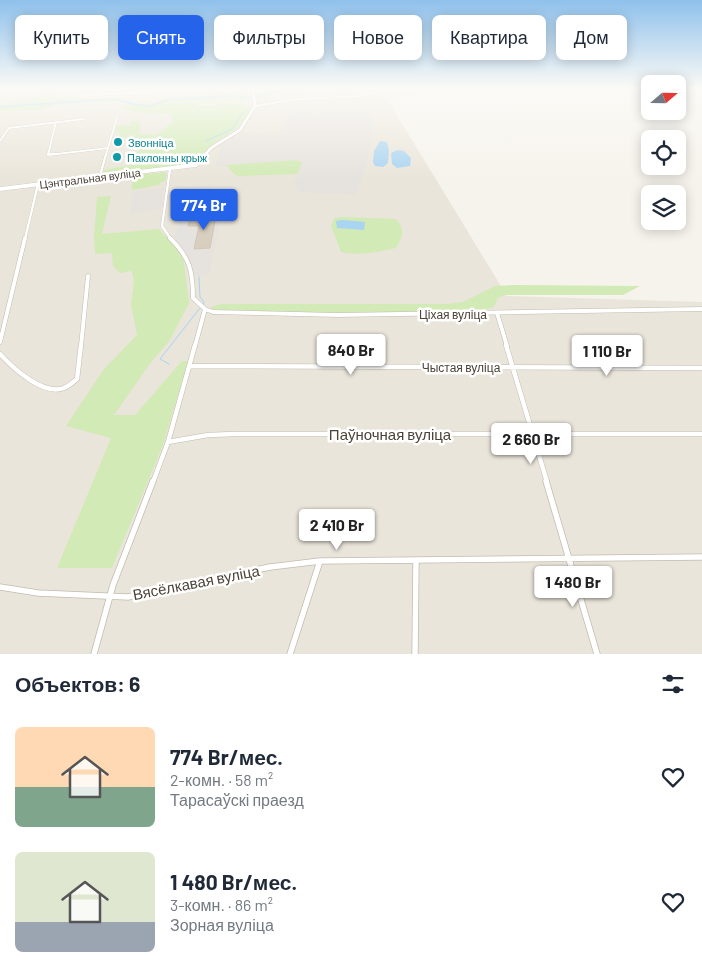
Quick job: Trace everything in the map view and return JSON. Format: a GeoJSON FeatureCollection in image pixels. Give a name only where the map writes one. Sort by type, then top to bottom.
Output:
{"type":"FeatureCollection","features":[{"type":"Feature","properties":{"kind":"street"},"geometry":{"type":"LineString","coordinates":[[0,141],[9,128],[84,119]]}},
{"type":"Feature","properties":{"kind":"street"},"geometry":{"type":"LineString","coordinates":[[100,176],[117,119]]}},
{"type":"Feature","properties":{"kind":"street","name":"Цэнтральная вуліца"},"geometry":{"type":"LineString","coordinates":[[0,189],[190,167],[199,163],[215,145],[240,130],[247,119]]}},
{"type":"Feature","properties":{"kind":"street"},"geometry":{"type":"LineString","coordinates":[[56,122],[48,155],[108,148]]}},
{"type":"Feature","properties":{"kind":"street"},"geometry":{"type":"LineString","coordinates":[[94,654],[109,596],[168,442],[205,310],[193,298],[192,276],[183,252],[166,234],[162,226],[170,169]]}},
{"type":"Feature","properties":{"kind":"street"},"geometry":{"type":"LineString","coordinates":[[0,340],[38,184]]}},
{"type":"Feature","properties":{"kind":"street"},"geometry":{"type":"LineString","coordinates":[[0,354],[19,372],[45,388],[63,389],[77,379],[88,276]]}},
{"type":"Feature","properties":{"kind":"street","name":"Ціхая вуліца"},"geometry":{"type":"LineString","coordinates":[[205,310],[213,312],[282,314],[497,313],[512,311],[702,309]]}},
{"type":"Feature","properties":{"kind":"street"},"geometry":{"type":"LineString","coordinates":[[497,313],[597,654]]}},
{"type":"Feature","properties":{"kind":"street","name":"Чыстая вуліца"},"geometry":{"type":"LineString","coordinates":[[190,366],[702,368]]}},
{"type":"Feature","properties":{"kind":"street","name":"Паўночная вуліца"},"geometry":{"type":"LineString","coordinates":[[168,442],[208,435],[235,434],[702,434]]}},
{"type":"Feature","properties":{"kind":"street","name":"Вясёлкавая вуліца"},"geometry":{"type":"LineString","coordinates":[[0,587],[38,593],[132,596],[270,567],[320,561],[569,557],[702,558]]}},
{"type":"Feature","properties":{"kind":"street"},"geometry":{"type":"LineString","coordinates":[[415,654],[416,560]]}},
{"type":"Feature","properties":{"kind":"street"},"geometry":{"type":"LineString","coordinates":[[290,654],[320,561]]}},
{"type":"Feature","properties":{"kind":"shaded area"},"geometry":{"type":"Polygon","coordinates":[[[0,119],[399,119],[507,296],[702,302],[702,654],[0,654],[0,119]]]}},
{"type":"Feature","properties":{"kind":"shaded area"},"geometry":{"type":"Polygon","coordinates":[[[287,119],[374,119],[375,120],[367,163],[356,195],[299,192],[294,184],[302,162],[299,160],[215,167],[220,147],[242,133],[277,135],[287,119]]]}},
{"type":"Feature","properties":{"kind":"shaded area"},"geometry":{"type":"Polygon","coordinates":[[[210,185],[212,194],[216,197],[216,211],[170,218],[172,194],[181,193],[181,189],[210,185]]]}},
{"type":"Feature","properties":{"kind":"shaded area"},"geometry":{"type":"Polygon","coordinates":[[[164,188],[162,209],[130,214],[133,192],[164,188]]]}},
{"type":"Feature","properties":{"kind":"shaded area"},"geometry":{"type":"Polygon","coordinates":[[[215,213],[221,218],[209,275],[195,276],[186,251],[174,238],[180,218],[215,213]]]}},
{"type":"Feature","properties":{"kind":"shaded area"},"geometry":{"type":"Polygon","coordinates":[[[180,220],[185,220],[182,231],[196,230],[192,251],[204,250],[202,255],[191,256],[175,238],[180,220]]]}},
{"type":"Feature","properties":{"kind":"green space"},"geometry":{"type":"Polygon","coordinates":[[[172,119],[245,119],[239,126],[212,145],[192,165],[103,174],[104,170],[141,163],[140,156],[129,158],[128,155],[141,149],[133,136],[138,134],[128,135],[130,137],[124,138],[125,135],[115,142],[110,141],[112,138],[119,137],[120,131],[115,131],[116,126],[131,125],[131,121],[139,121],[138,123],[141,123],[139,134],[156,135],[173,122],[172,119]]]}},
{"type":"Feature","properties":{"kind":"green space"},"geometry":{"type":"Polygon","coordinates":[[[295,160],[302,162],[298,174],[240,176],[235,175],[226,165],[295,160]]]}},
{"type":"Feature","properties":{"kind":"green space"},"geometry":{"type":"Polygon","coordinates":[[[166,172],[166,180],[159,185],[132,190],[133,175],[166,172]]]}},
{"type":"Feature","properties":{"kind":"green space"},"geometry":{"type":"Polygon","coordinates":[[[111,196],[102,234],[159,229],[183,254],[189,303],[170,340],[149,365],[114,415],[135,415],[182,361],[188,361],[163,445],[112,568],[57,568],[111,438],[66,426],[104,369],[137,335],[131,305],[134,281],[132,271],[120,273],[113,266],[112,253],[95,254],[94,237],[97,197],[111,196]]]}},
{"type":"Feature","properties":{"kind":"green space"},"geometry":{"type":"Polygon","coordinates":[[[334,218],[396,219],[402,229],[400,240],[396,248],[382,251],[362,254],[341,252],[331,226],[334,218]]]}},
{"type":"Feature","properties":{"kind":"green space"},"geometry":{"type":"Polygon","coordinates":[[[495,286],[640,286],[623,295],[504,295],[498,298],[494,307],[486,309],[367,314],[215,311],[211,307],[221,304],[447,304],[463,302],[495,286]]]}},
{"type":"Feature","properties":{"kind":"water"},"geometry":{"type":"Polygon","coordinates":[[[380,141],[387,142],[389,151],[388,163],[383,167],[375,166],[373,162],[374,151],[380,141]]]}},
{"type":"Feature","properties":{"kind":"water"},"geometry":{"type":"Polygon","coordinates":[[[398,150],[404,151],[411,158],[410,166],[397,168],[392,164],[391,153],[398,150]]]}},
{"type":"Feature","properties":{"kind":"water"},"geometry":{"type":"Polygon","coordinates":[[[336,221],[365,222],[364,230],[337,228],[336,221]]]}},
{"type":"Feature","properties":{"kind":"building"},"geometry":{"type":"Polygon","coordinates":[[[216,216],[210,248],[194,249],[199,226],[188,226],[190,218],[216,216]]]}},
{"type":"Feature","properties":{"kind":"waterway"},"geometry":{"type":"LineString","coordinates":[[206,141],[232,129],[239,119]]}},
{"type":"Feature","properties":{"kind":"waterway"},"geometry":{"type":"LineString","coordinates":[[199,277],[200,297],[204,302],[203,305]]}},
{"type":"Feature","properties":{"kind":"waterway"},"geometry":{"type":"LineString","coordinates":[[169,364],[160,359],[200,308]]}},
{"type":"Feature","properties":{"kind":"place","name":"Звонніца"},"geometry":{"type":"Point","coordinates":[118,142]}},
{"type":"Feature","properties":{"kind":"place","name":"Паклонны крыж"},"geometry":{"type":"Point","coordinates":[117,157]}}]}
